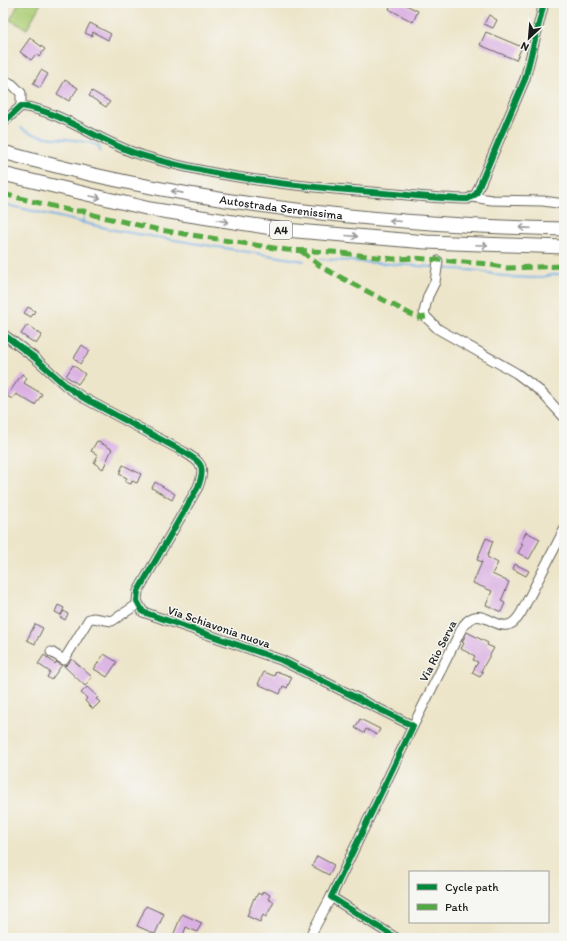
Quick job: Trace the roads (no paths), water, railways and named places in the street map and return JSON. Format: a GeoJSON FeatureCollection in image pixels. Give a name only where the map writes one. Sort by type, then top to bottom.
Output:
{"type":"FeatureCollection","features":[{"type":"Feature","properties":{"kind":"highway"},"geometry":{"type":"LineString","coordinates":[[3,145],[26,152],[44,163]]}},
{"type":"Feature","properties":{"kind":"highway","name":"Autostrada Serenissima"},"geometry":{"type":"LineString","coordinates":[[3,152],[86,174],[187,194],[368,218],[450,225],[564,229]]}},
{"type":"Feature","properties":{"kind":"highway","name":"Autostrada Serenissima"},"geometry":{"type":"LineString","coordinates":[[3,174],[150,209],[285,230],[426,242],[564,247]]}},
{"type":"Feature","properties":{"kind":"highway"},"geometry":{"type":"LineString","coordinates":[[3,182],[38,190],[70,191]]}},
{"type":"Feature","properties":{"kind":"street"},"geometry":{"type":"LineString","coordinates":[[472,197],[481,183],[526,79],[544,5]]}},
{"type":"Feature","properties":{"kind":"street"},"geometry":{"type":"LineString","coordinates":[[3,80],[12,84],[21,93],[21,106],[3,123]]}},
{"type":"Feature","properties":{"kind":"street"},"geometry":{"type":"LineString","coordinates":[[21,106],[57,117],[144,156],[190,167],[305,186],[446,198],[472,197],[492,200],[543,201],[564,204]]}},
{"type":"Feature","properties":{"kind":"street"},"geometry":{"type":"LineString","coordinates":[[437,266],[424,312],[431,323],[516,373],[540,391],[564,417]]}},
{"type":"Feature","properties":{"kind":"street"},"geometry":{"type":"LineString","coordinates":[[3,334],[35,358],[66,386],[82,397],[198,460],[202,468],[202,475],[198,487],[138,591],[138,604],[112,621],[93,618],[89,619],[64,660],[51,652]]}},
{"type":"Feature","properties":{"kind":"street","name":"Via Rio Serva"},"geometry":{"type":"LineString","coordinates":[[413,726],[463,626],[468,619],[474,616],[482,616],[506,627],[513,624],[521,613],[564,530]]}},
{"type":"Feature","properties":{"kind":"street","name":"Via Schiavonia nuova"},"geometry":{"type":"LineString","coordinates":[[138,604],[142,612],[149,615],[216,636],[281,660],[413,726]]}},
{"type":"Feature","properties":{"kind":"street"},"geometry":{"type":"LineString","coordinates":[[309,938],[331,897],[413,726]]}},
{"type":"Feature","properties":{"kind":"street"},"geometry":{"type":"LineString","coordinates":[[331,897],[396,938]]}},
{"type":"Feature","properties":{"kind":"waterway"},"geometry":{"type":"LineString","coordinates":[[550,3],[564,9]]}},
{"type":"Feature","properties":{"kind":"waterway"},"geometry":{"type":"LineString","coordinates":[[21,128],[39,136],[89,143],[99,146],[100,151]]}},
{"type":"Feature","properties":{"kind":"waterway"},"geometry":{"type":"LineString","coordinates":[[3,204],[119,231],[304,261]]}},
{"type":"Feature","properties":{"kind":"waterway"},"geometry":{"type":"LineString","coordinates":[[83,223],[84,216]]}},
{"type":"Feature","properties":{"kind":"waterway"},"geometry":{"type":"LineString","coordinates":[[320,259],[434,267]]}},
{"type":"Feature","properties":{"kind":"waterway"},"geometry":{"type":"LineString","coordinates":[[441,268],[480,271],[506,277],[536,278],[564,273]]}}]}
